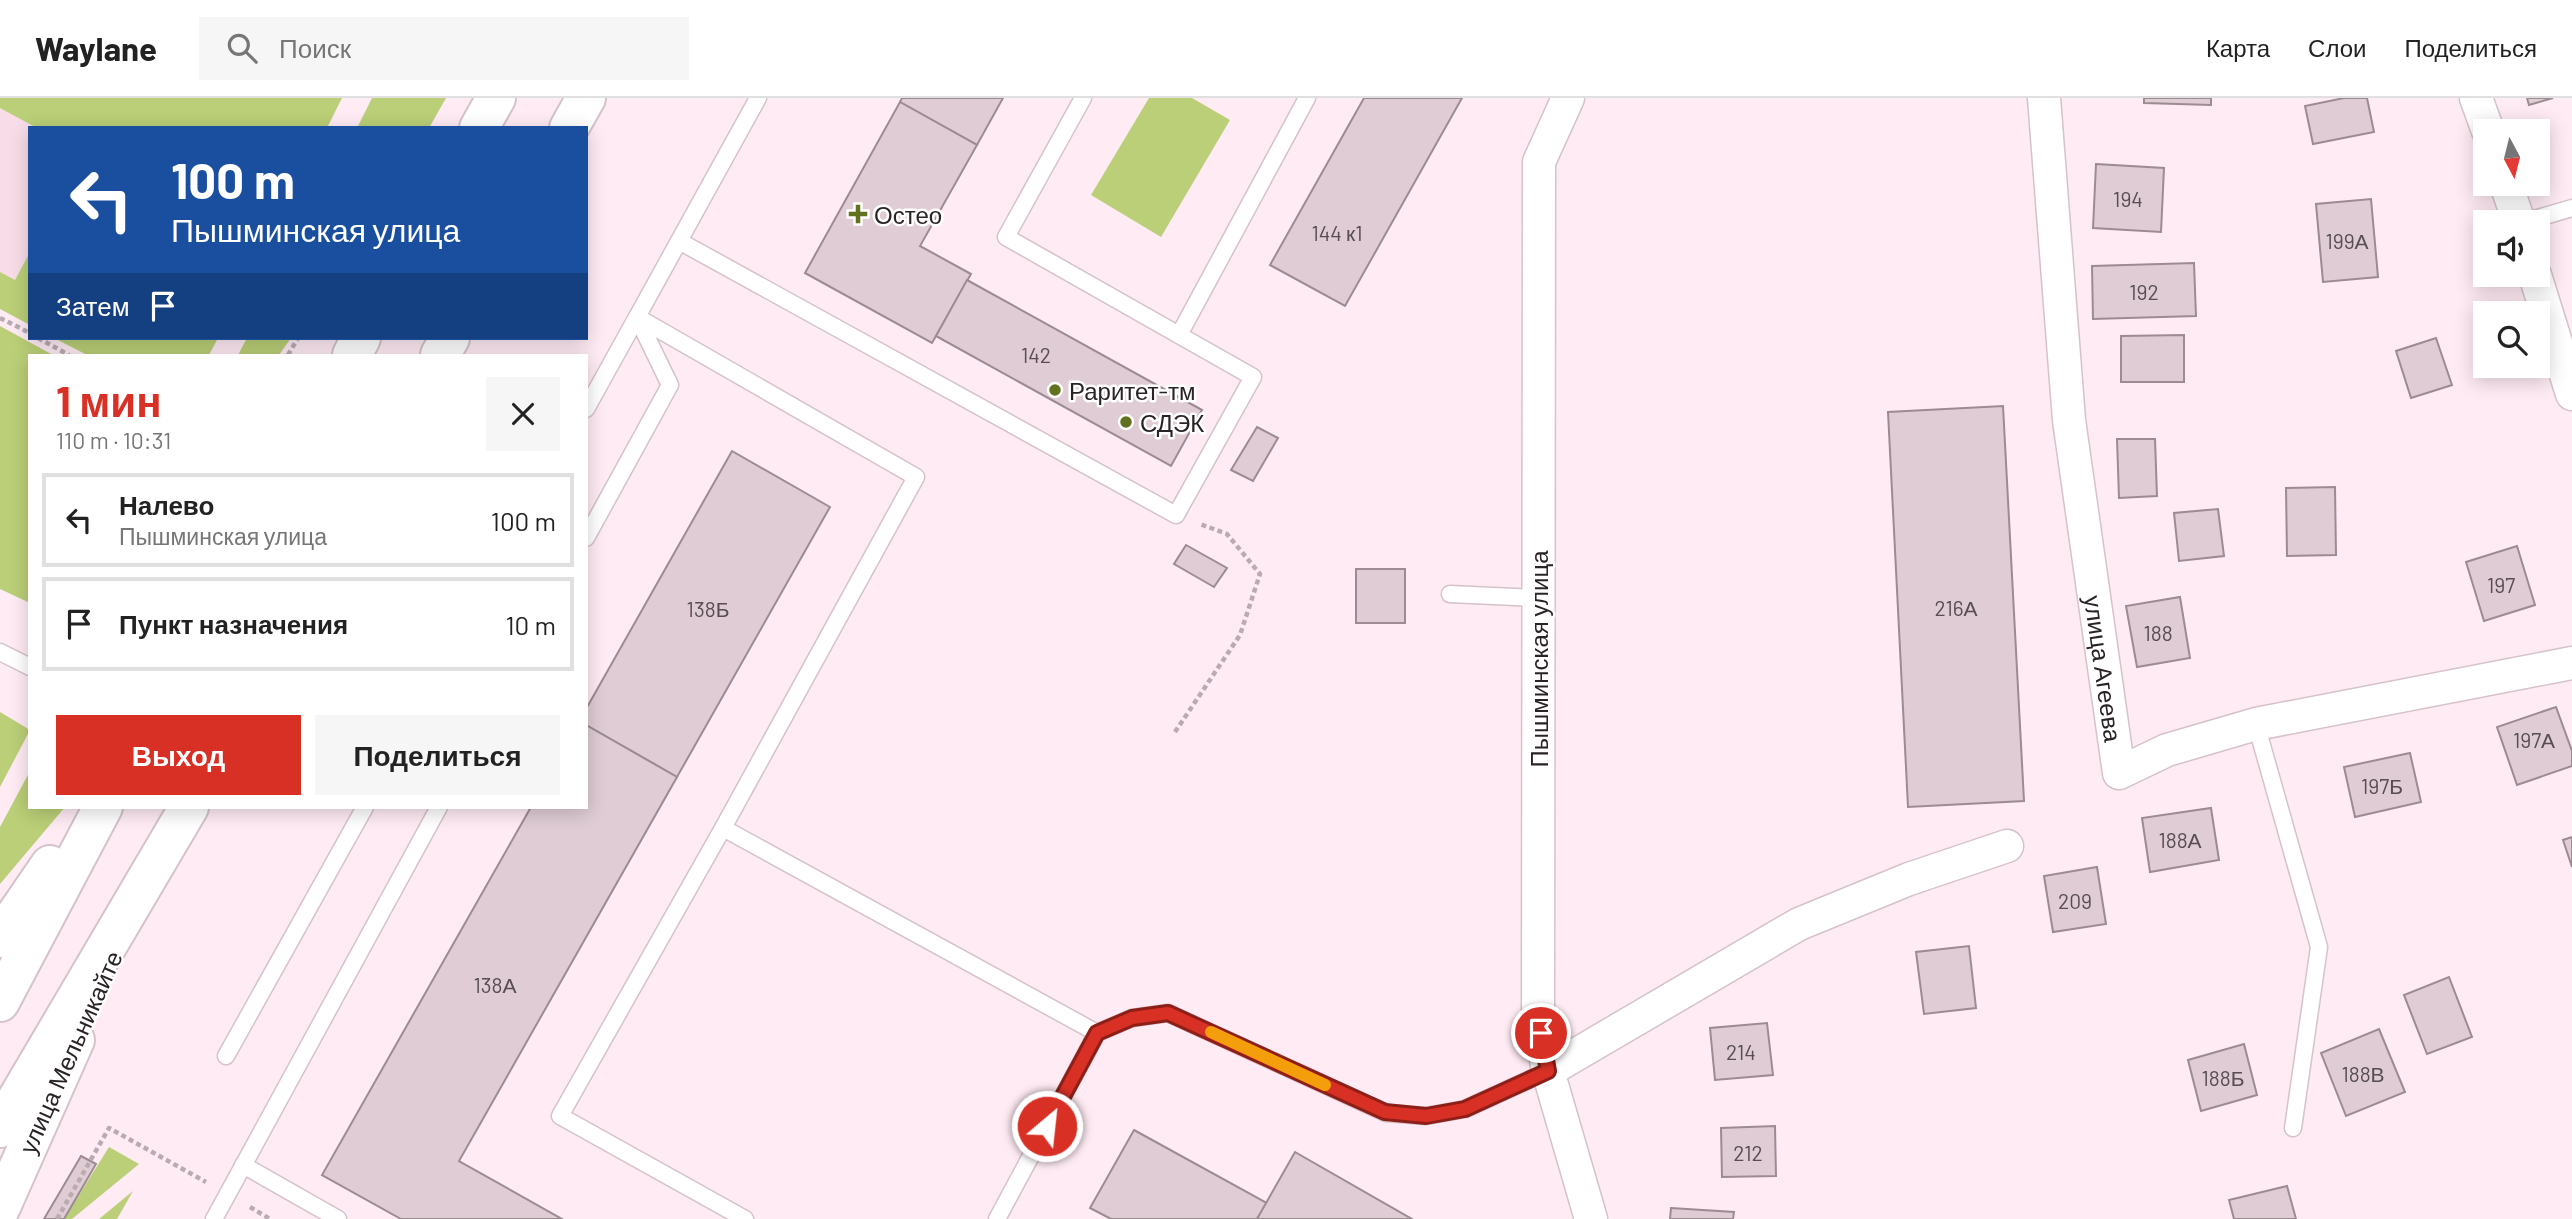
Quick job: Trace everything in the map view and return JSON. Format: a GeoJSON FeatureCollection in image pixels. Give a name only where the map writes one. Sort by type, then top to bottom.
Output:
{"type":"FeatureCollection","features":[{"type":"Feature","properties":{"kind":"main road"},"geometry":{"type":"LineString","coordinates":[[570,126],[586,98]]}},
{"type":"Feature","properties":{"kind":"main road"},"geometry":{"type":"LineString","coordinates":[[0,938],[91,809]]}},
{"type":"Feature","properties":{"kind":"main road"},"geometry":{"type":"LineString","coordinates":[[0,1002],[102,809]]}},
{"type":"Feature","properties":{"kind":"main road","name":"улица Мельникайте"},"geometry":{"type":"LineString","coordinates":[[0,1128],[188,809]]}},
{"type":"Feature","properties":{"kind":"main road","name":"улица Мельникайте"},"geometry":{"type":"LineString","coordinates":[[0,1209],[140,894]]}},
{"type":"Feature","properties":{"kind":"street","name":"Пышминская улица"},"geometry":{"type":"LineString","coordinates":[[1568,98],[1539,162],[1538,1014],[1548,1071],[1591,1219]]}},
{"type":"Feature","properties":{"kind":"street","name":"улица Агеева"},"geometry":{"type":"LineString","coordinates":[[2044,98],[2069,420],[2119,773],[2167,750],[2256,724],[2572,663]]}},
{"type":"Feature","properties":{"kind":"street"},"geometry":{"type":"LineString","coordinates":[[2476,98],[2484,119]]}},
{"type":"Feature","properties":{"kind":"street"},"geometry":{"type":"LineString","coordinates":[[2539,287],[2572,394]]}},
{"type":"Feature","properties":{"kind":"street"},"geometry":{"type":"LineString","coordinates":[[1548,1071],[1799,924],[1909,879],[2007,846]]}},
{"type":"Feature","properties":{"kind":"lane"},"geometry":{"type":"LineString","coordinates":[[588,405],[758,98]]}},
{"type":"Feature","properties":{"kind":"lane"},"geometry":{"type":"LineString","coordinates":[[679,241],[1175,515],[1253,377],[1006,237],[1083,98]]}},
{"type":"Feature","properties":{"kind":"lane"},"geometry":{"type":"LineString","coordinates":[[1179,335],[1307,98]]}},
{"type":"Feature","properties":{"kind":"lane"},"geometry":{"type":"LineString","coordinates":[[2550,214],[2572,208]]}},
{"type":"Feature","properties":{"kind":"lane"},"geometry":{"type":"LineString","coordinates":[[588,534],[670,385],[638,317]]}},
{"type":"Feature","properties":{"kind":"lane"},"geometry":{"type":"LineString","coordinates":[[638,317],[916,477],[723,828],[560,1116],[745,1219]]}},
{"type":"Feature","properties":{"kind":"lane"},"geometry":{"type":"LineString","coordinates":[[1450,594],[1538,598]]}},
{"type":"Feature","properties":{"kind":"lane"},"geometry":{"type":"LineString","coordinates":[[0,652],[28,666]]}},
{"type":"Feature","properties":{"kind":"lane"},"geometry":{"type":"LineString","coordinates":[[2256,724],[2319,947],[2293,1128]]}},
{"type":"Feature","properties":{"kind":"lane"},"geometry":{"type":"LineString","coordinates":[[226,1056],[364,809]]}},
{"type":"Feature","properties":{"kind":"lane"},"geometry":{"type":"LineString","coordinates":[[214,1219],[438,809]]}},
{"type":"Feature","properties":{"kind":"lane"},"geometry":{"type":"LineString","coordinates":[[723,828],[1097,1033]]}},
{"type":"Feature","properties":{"kind":"lane"},"geometry":{"type":"LineString","coordinates":[[997,1219],[1097,1033],[1132,1018],[1168,1013],[1385,1112],[1426,1116],[1465,1109],[1548,1071]]}},
{"type":"Feature","properties":{"kind":"lane"},"geometry":{"type":"LineString","coordinates":[[243,1165],[338,1219]]}},
{"type":"Feature","properties":{"kind":"path"},"geometry":{"type":"LineString","coordinates":[[0,318],[28,332]]}},
{"type":"Feature","properties":{"kind":"path"},"geometry":{"type":"LineString","coordinates":[[42,340],[67,354]]}},
{"type":"Feature","properties":{"kind":"path"},"geometry":{"type":"LineString","coordinates":[[1175,515],[1227,534],[1260,574],[1240,635],[1175,732]]}},
{"type":"Feature","properties":{"kind":"path"},"geometry":{"type":"LineString","coordinates":[[57,1219],[109,1128],[270,1219]]}},
{"type":"Feature","properties":{"kind":"shaded area"},"geometry":{"type":"Polygon","coordinates":[[[0,98],[35,126],[28,126],[28,256],[15,281],[0,272],[0,98]]]}},
{"type":"Feature","properties":{"kind":"green space"},"geometry":{"type":"Polygon","coordinates":[[[0,98],[342,98],[328,126],[33,126],[0,108],[0,98]]]}},
{"type":"Feature","properties":{"kind":"green space"},"geometry":{"type":"Polygon","coordinates":[[[372,98],[446,98],[430,126],[358,126],[372,98]]]}},
{"type":"Feature","properties":{"kind":"green space"},"geometry":{"type":"Polygon","coordinates":[[[1149,98],[1192,98],[1230,120],[1161,237],[1091,195],[1149,98]]]}},
{"type":"Feature","properties":{"kind":"green space"},"geometry":{"type":"Polygon","coordinates":[[[28,256],[28,324],[0,309],[0,272],[15,280],[28,256]]]}},
{"type":"Feature","properties":{"kind":"green space"},"geometry":{"type":"Polygon","coordinates":[[[0,326],[51,354],[28,354],[28,602],[0,589],[0,326]]]}},
{"type":"Feature","properties":{"kind":"green space"},"geometry":{"type":"Polygon","coordinates":[[[58,340],[217,340],[210,354],[85,354],[58,340]]]}},
{"type":"Feature","properties":{"kind":"green space"},"geometry":{"type":"Polygon","coordinates":[[[246,340],[290,340],[280,354],[239,354],[246,340]]]}},
{"type":"Feature","properties":{"kind":"green space"},"geometry":{"type":"Polygon","coordinates":[[[0,712],[28,729],[28,734],[0,787],[0,712]]]}},
{"type":"Feature","properties":{"kind":"green space"},"geometry":{"type":"Polygon","coordinates":[[[28,775],[28,809],[63,809],[0,884],[0,827],[28,775]]]}},
{"type":"Feature","properties":{"kind":"green space"},"geometry":{"type":"Polygon","coordinates":[[[109,1147],[139,1164],[72,1219],[64,1219],[109,1147]]]}},
{"type":"Feature","properties":{"kind":"green space"},"geometry":{"type":"Polygon","coordinates":[[[133,1191],[117,1219],[99,1219],[133,1191]]]}},
{"type":"Feature","properties":{"kind":"building"},"geometry":{"type":"Polygon","coordinates":[[[902,98],[1003,98],[977,145],[900,102],[902,98]]]}},
{"type":"Feature","properties":{"kind":"building"},"geometry":{"type":"Polygon","coordinates":[[[1364,98],[1462,98],[1345,306],[1270,265],[1364,98]]]}},
{"type":"Feature","properties":{"kind":"building"},"geometry":{"type":"Polygon","coordinates":[[[2144,98],[2211,98],[2211,105],[2144,103],[2144,98]]]}},
{"type":"Feature","properties":{"kind":"building"},"geometry":{"type":"Polygon","coordinates":[[[2344,98],[2367,98],[2374,132],[2313,144],[2305,106],[2344,98]]]}},
{"type":"Feature","properties":{"kind":"building"},"geometry":{"type":"Polygon","coordinates":[[[2527,98],[2553,98],[2529,105],[2527,98]]]}},
{"type":"Feature","properties":{"kind":"building"},"geometry":{"type":"Polygon","coordinates":[[[900,102],[977,145],[920,246],[971,274],[932,343],[805,273],[900,102]]]}},
{"type":"Feature","properties":{"kind":"building"},"geometry":{"type":"Polygon","coordinates":[[[2096,164],[2164,168],[2161,232],[2093,228],[2096,164]]]}},
{"type":"Feature","properties":{"kind":"building"},"geometry":{"type":"Polygon","coordinates":[[[2371,199],[2378,277],[2323,282],[2316,204],[2371,199]]]}},
{"type":"Feature","properties":{"kind":"building"},"geometry":{"type":"Polygon","coordinates":[[[2194,263],[2196,316],[2093,319],[2092,266],[2194,263]]]}},
{"type":"Feature","properties":{"kind":"building"},"geometry":{"type":"Polygon","coordinates":[[[967,280],[1202,410],[1171,466],[936,336],[967,280]]]}},
{"type":"Feature","properties":{"kind":"building"},"geometry":{"type":"Polygon","coordinates":[[[2184,335],[2184,382],[2121,382],[2121,336],[2184,335]]]}},
{"type":"Feature","properties":{"kind":"building"},"geometry":{"type":"Polygon","coordinates":[[[2436,338],[2452,385],[2411,398],[2396,351],[2436,338]]]}},
{"type":"Feature","properties":{"kind":"building"},"geometry":{"type":"Polygon","coordinates":[[[2003,406],[2024,801],[1908,807],[1888,412],[2003,406]]]}},
{"type":"Feature","properties":{"kind":"building"},"geometry":{"type":"Polygon","coordinates":[[[1257,427],[1278,438],[1253,481],[1231,470],[1257,427]]]}},
{"type":"Feature","properties":{"kind":"building"},"geometry":{"type":"Polygon","coordinates":[[[2117,439],[2155,439],[2157,496],[2119,498],[2117,439]]]}},
{"type":"Feature","properties":{"kind":"building"},"geometry":{"type":"Polygon","coordinates":[[[732,451],[830,507],[677,777],[588,726],[588,705],[732,451]]]}},
{"type":"Feature","properties":{"kind":"building"},"geometry":{"type":"Polygon","coordinates":[[[2335,487],[2336,555],[2287,556],[2286,488],[2335,487]]]}},
{"type":"Feature","properties":{"kind":"building"},"geometry":{"type":"Polygon","coordinates":[[[2218,509],[2224,556],[2179,561],[2174,513],[2218,509]]]}},
{"type":"Feature","properties":{"kind":"building"},"geometry":{"type":"Polygon","coordinates":[[[1186,545],[1227,568],[1214,587],[1174,564],[1186,545]]]}},
{"type":"Feature","properties":{"kind":"building"},"geometry":{"type":"Polygon","coordinates":[[[2517,546],[2535,605],[2484,621],[2466,562],[2517,546]]]}},
{"type":"Feature","properties":{"kind":"building"},"geometry":{"type":"Polygon","coordinates":[[[1356,569],[1405,569],[1405,623],[1356,623],[1356,569]]]}},
{"type":"Feature","properties":{"kind":"building"},"geometry":{"type":"Polygon","coordinates":[[[2180,597],[2190,658],[2137,667],[2126,606],[2180,597]]]}},
{"type":"Feature","properties":{"kind":"building"},"geometry":{"type":"Polygon","coordinates":[[[2556,707],[2572,751],[2572,766],[2517,785],[2497,727],[2556,707]]]}},
{"type":"Feature","properties":{"kind":"building"},"geometry":{"type":"Polygon","coordinates":[[[588,726],[677,777],[459,1161],[562,1219],[401,1219],[322,1175],[530,809],[588,809],[588,726]]]}},
{"type":"Feature","properties":{"kind":"building"},"geometry":{"type":"Polygon","coordinates":[[[2410,753],[2421,802],[2355,817],[2344,767],[2410,753]]]}},
{"type":"Feature","properties":{"kind":"building"},"geometry":{"type":"Polygon","coordinates":[[[2211,808],[2219,860],[2150,872],[2142,818],[2211,808]]]}},
{"type":"Feature","properties":{"kind":"building"},"geometry":{"type":"Polygon","coordinates":[[[2572,837],[2572,867],[2563,840],[2572,837]]]}},
{"type":"Feature","properties":{"kind":"building"},"geometry":{"type":"Polygon","coordinates":[[[2097,867],[2106,924],[2053,932],[2044,876],[2097,867]]]}},
{"type":"Feature","properties":{"kind":"building"},"geometry":{"type":"Polygon","coordinates":[[[1969,946],[1976,1008],[1924,1014],[1916,952],[1969,946]]]}},
{"type":"Feature","properties":{"kind":"building"},"geometry":{"type":"Polygon","coordinates":[[[2449,977],[2472,1037],[2427,1054],[2404,995],[2449,977]]]}},
{"type":"Feature","properties":{"kind":"building"},"geometry":{"type":"Polygon","coordinates":[[[1767,1023],[1773,1075],[1715,1080],[1710,1028],[1767,1023]]]}},
{"type":"Feature","properties":{"kind":"building"},"geometry":{"type":"Polygon","coordinates":[[[2379,1029],[2405,1092],[2346,1116],[2321,1053],[2379,1029]]]}},
{"type":"Feature","properties":{"kind":"building"},"geometry":{"type":"Polygon","coordinates":[[[2244,1044],[2257,1095],[2201,1111],[2188,1060],[2244,1044]]]}},
{"type":"Feature","properties":{"kind":"building"},"geometry":{"type":"Polygon","coordinates":[[[1775,1126],[1776,1176],[1722,1177],[1721,1128],[1775,1126]]]}},
{"type":"Feature","properties":{"kind":"building"},"geometry":{"type":"Polygon","coordinates":[[[1134,1130],[1267,1203],[1257,1219],[1111,1219],[1090,1208],[1134,1130]]]}},
{"type":"Feature","properties":{"kind":"building"},"geometry":{"type":"Polygon","coordinates":[[[1295,1152],[1412,1219],[1257,1219],[1295,1152]]]}},
{"type":"Feature","properties":{"kind":"building"},"geometry":{"type":"Polygon","coordinates":[[[81,1156],[96,1164],[64,1219],[44,1219],[81,1156]]]}},
{"type":"Feature","properties":{"kind":"building"},"geometry":{"type":"Polygon","coordinates":[[[2287,1186],[2296,1219],[2234,1219],[2229,1200],[2287,1186]]]}},
{"type":"Feature","properties":{"kind":"building"},"geometry":{"type":"Polygon","coordinates":[[[1671,1208],[1734,1212],[1733,1219],[1670,1219],[1671,1208]]]}},
{"type":"Feature","properties":{"kind":"slow traffic"},"geometry":{"type":"LineString","coordinates":[[1211,1032],[1325,1085]]}},
{"type":"Feature","properties":{"kind":"place","name":"Остео"},"geometry":{"type":"Point","coordinates":[858,214]}},
{"type":"Feature","properties":{"kind":"place","name":"Раритет-тм"},"geometry":{"type":"Point","coordinates":[1055,390]}},
{"type":"Feature","properties":{"kind":"place","name":"СДЭК"},"geometry":{"type":"Point","coordinates":[1126,422]}},
{"type":"Feature","properties":{"kind":"route"},"geometry":{"type":"LineString","coordinates":[[1047,1126],[1097,1033],[1132,1018],[1168,1013],[1385,1112],[1426,1116],[1465,1109],[1548,1071],[1541,1033]]}}]}
